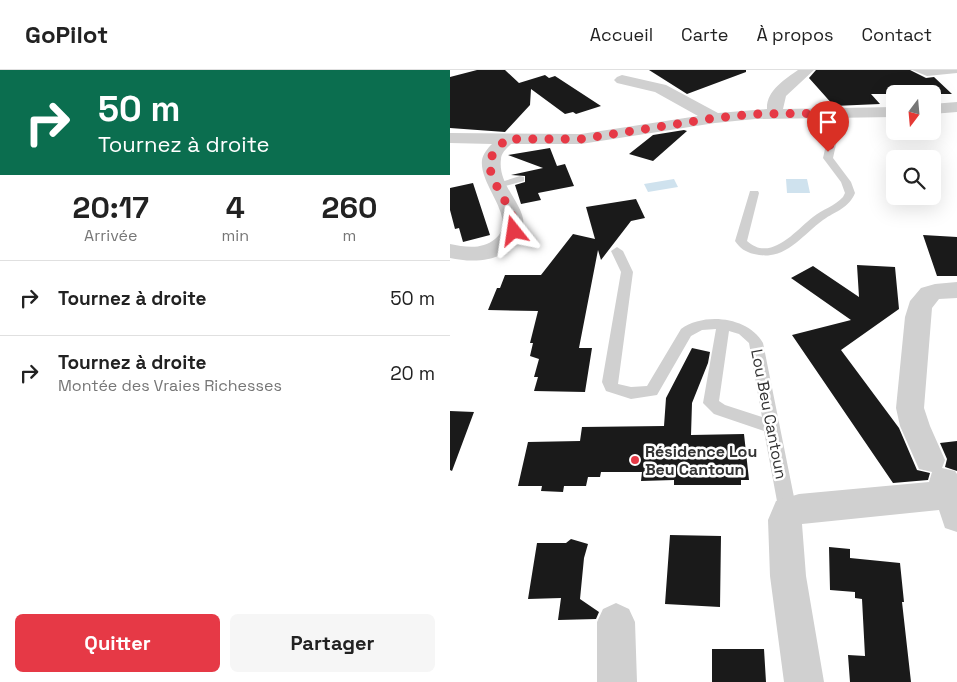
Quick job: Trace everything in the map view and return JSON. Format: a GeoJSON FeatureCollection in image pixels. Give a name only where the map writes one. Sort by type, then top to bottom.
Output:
{"type":"FeatureCollection","features":[{"type":"Feature","properties":{"kind":"street"},"geometry":{"type":"LineString","coordinates":[[776,113],[774,105],[776,98],[806,70]]}},
{"type":"Feature","properties":{"kind":"street"},"geometry":{"type":"LineString","coordinates":[[622,80],[660,88],[715,118]]}},
{"type":"Feature","properties":{"kind":"street"},"geometry":{"type":"LineString","coordinates":[[941,108],[957,107]]}},
{"type":"Feature","properties":{"kind":"street"},"geometry":{"type":"LineString","coordinates":[[450,138],[581,139],[715,118],[776,113],[886,112]]}},
{"type":"Feature","properties":{"kind":"street"},"geometry":{"type":"LineString","coordinates":[[450,251],[467,254],[484,252],[508,241],[514,231],[515,222],[497,185],[493,174],[491,158],[506,139]]}},
{"type":"Feature","properties":{"kind":"street"},"geometry":{"type":"LineString","coordinates":[[804,682],[788,576],[785,520],[788,512],[798,509],[948,490],[915,426],[910,408],[918,316],[921,302],[925,295],[933,292],[957,290]]}},
{"type":"Feature","properties":{"kind":"street"},"geometry":{"type":"LineString","coordinates":[[616,622],[617,682]]}},
{"type":"Feature","properties":{"kind":"lane"},"geometry":{"type":"LineString","coordinates":[[916,70],[927,74],[957,71]]}},
{"type":"Feature","properties":{"kind":"lane"},"geometry":{"type":"LineString","coordinates":[[754,193],[742,242],[748,248],[765,252],[784,248],[820,216],[846,201],[850,196],[849,187],[828,158],[838,113]]}},
{"type":"Feature","properties":{"kind":"lane"},"geometry":{"type":"LineString","coordinates":[[497,185],[520,179]]}},
{"type":"Feature","properties":{"kind":"lane","name":"Lou Beu Cantoun"},"geometry":{"type":"LineString","coordinates":[[617,251],[627,272],[610,382],[613,389],[636,393],[652,391],[688,331],[695,326],[708,324],[746,331],[754,339],[788,512]]}},
{"type":"Feature","properties":{"kind":"lane"},"geometry":{"type":"LineString","coordinates":[[723,326],[710,403],[720,410],[770,426]]}},
{"type":"Feature","properties":{"kind":"water"},"geometry":{"type":"Polygon","coordinates":[[[674,179],[678,187],[648,192],[644,184],[674,179]]]}},
{"type":"Feature","properties":{"kind":"water"},"geometry":{"type":"Polygon","coordinates":[[[786,179],[807,179],[810,193],[787,193],[786,179]]]}},
{"type":"Feature","properties":{"kind":"building"},"geometry":{"type":"Polygon","coordinates":[[[477,70],[505,70],[519,83],[545,75],[549,78],[555,76],[601,106],[576,114],[573,112],[565,114],[531,89],[530,105],[505,132],[450,128],[450,77],[477,70]]]}},
{"type":"Feature","properties":{"kind":"building"},"geometry":{"type":"Polygon","coordinates":[[[649,70],[746,70],[746,72],[687,94],[649,70]]]}},
{"type":"Feature","properties":{"kind":"building"},"geometry":{"type":"Polygon","coordinates":[[[816,70],[910,70],[926,78],[934,77],[952,94],[941,94],[941,85],[886,85],[886,94],[871,94],[880,104],[834,106],[809,78],[816,70]]]}},
{"type":"Feature","properties":{"kind":"building"},"geometry":{"type":"Polygon","coordinates":[[[687,131],[653,161],[629,154],[653,135],[687,131]]]}},
{"type":"Feature","properties":{"kind":"building"},"geometry":{"type":"Polygon","coordinates":[[[550,148],[557,166],[565,164],[574,186],[538,193],[541,200],[521,204],[515,185],[525,182],[525,176],[511,175],[543,168],[508,155],[550,148]]]}},
{"type":"Feature","properties":{"kind":"building"},"geometry":{"type":"Polygon","coordinates":[[[473,183],[490,235],[463,242],[459,228],[455,229],[450,210],[450,188],[473,183]]]}},
{"type":"Feature","properties":{"kind":"building"},"geometry":{"type":"Polygon","coordinates":[[[636,199],[645,218],[631,221],[601,260],[598,250],[579,348],[592,348],[585,392],[534,391],[538,377],[534,377],[539,359],[530,356],[533,343],[530,343],[538,311],[488,310],[497,288],[500,288],[505,275],[541,275],[573,234],[595,239],[586,207],[636,199]]]}},
{"type":"Feature","properties":{"kind":"building"},"geometry":{"type":"Polygon","coordinates":[[[923,235],[957,237],[957,276],[937,276],[923,235]]]}},
{"type":"Feature","properties":{"kind":"building"},"geometry":{"type":"Polygon","coordinates":[[[857,265],[895,267],[899,309],[841,350],[899,428],[917,470],[930,473],[928,480],[893,483],[792,335],[851,320],[791,278],[813,266],[859,297],[857,265]]]}},
{"type":"Feature","properties":{"kind":"building","name":"Résidence Lou Beu Cantoun"},"geometry":{"type":"Polygon","coordinates":[[[692,348],[710,352],[708,363],[692,403],[691,435],[744,434],[749,480],[741,480],[741,485],[674,485],[674,480],[641,481],[642,472],[601,472],[600,477],[588,477],[586,486],[564,486],[563,492],[541,491],[542,486],[518,486],[528,442],[580,441],[582,427],[664,426],[666,398],[692,348]]]}},
{"type":"Feature","properties":{"kind":"building"},"geometry":{"type":"Polygon","coordinates":[[[450,411],[474,412],[452,471],[450,470],[450,411]]]}},
{"type":"Feature","properties":{"kind":"building"},"geometry":{"type":"Polygon","coordinates":[[[957,441],[957,471],[945,467],[947,459],[940,443],[957,441]]]}},
{"type":"Feature","properties":{"kind":"building"},"geometry":{"type":"Polygon","coordinates":[[[670,535],[721,536],[720,607],[665,604],[670,535]]]}},
{"type":"Feature","properties":{"kind":"building"},"geometry":{"type":"Polygon","coordinates":[[[571,539],[588,544],[584,558],[580,599],[599,612],[596,619],[558,620],[561,598],[528,599],[537,543],[566,543],[571,539]]]}},
{"type":"Feature","properties":{"kind":"building"},"geometry":{"type":"Polygon","coordinates":[[[829,547],[850,549],[850,558],[900,563],[904,602],[902,602],[911,682],[850,682],[848,655],[865,656],[862,599],[855,598],[855,592],[830,590],[829,547]]]}},
{"type":"Feature","properties":{"kind":"building"},"geometry":{"type":"Polygon","coordinates":[[[712,649],[764,649],[766,682],[712,682],[712,649]]]}},
{"type":"Feature","properties":{"kind":"place","name":"Résidence Lou Beu Cantoun"},"geometry":{"type":"Point","coordinates":[635,460]}},
{"type":"Feature","properties":{"kind":"route"},"geometry":{"type":"LineString","coordinates":[[514,231],[515,222],[497,185],[490,162],[506,139],[570,140],[609,136],[715,118],[776,113],[838,113],[828,152]]}}]}
